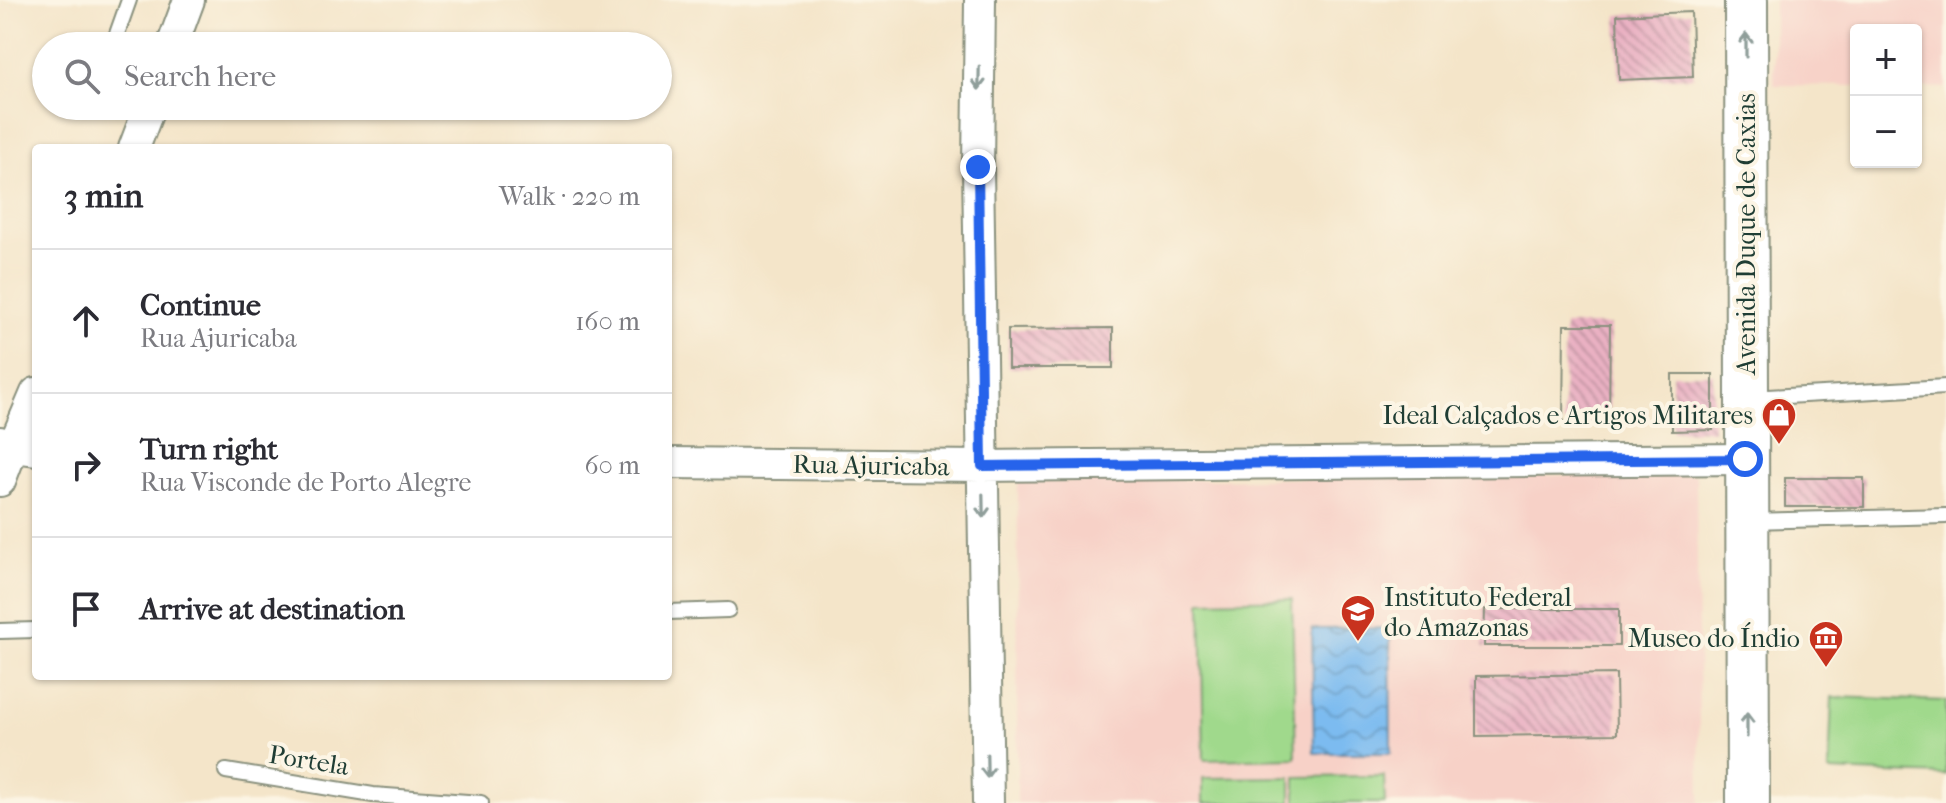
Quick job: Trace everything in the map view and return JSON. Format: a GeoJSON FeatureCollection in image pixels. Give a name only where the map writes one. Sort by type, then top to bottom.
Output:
{"type":"FeatureCollection","features":[{"type":"Feature","properties":{"kind":"street"},"geometry":{"type":"LineString","coordinates":[[177,32],[189,0]]}},
{"type":"Feature","properties":{"kind":"street"},"geometry":{"type":"LineString","coordinates":[[980,0],[978,167],[988,803]]}},
{"type":"Feature","properties":{"kind":"street","name":"Avenida Duque de Caxias"},"geometry":{"type":"LineString","coordinates":[[1746,0],[1748,803]]}},
{"type":"Feature","properties":{"kind":"street"},"geometry":{"type":"LineString","coordinates":[[136,144],[145,120]]}},
{"type":"Feature","properties":{"kind":"street"},"geometry":{"type":"LineString","coordinates":[[12,455],[32,403]]}},
{"type":"Feature","properties":{"kind":"street","name":"Rua Ajuricaba"},"geometry":{"type":"LineString","coordinates":[[672,463],[982,466],[1745,459]]}},
{"type":"Feature","properties":{"kind":"lane"},"geometry":{"type":"LineString","coordinates":[[118,32],[129,0]]}},
{"type":"Feature","properties":{"kind":"lane"},"geometry":{"type":"LineString","coordinates":[[1745,398],[1946,387]]}},
{"type":"Feature","properties":{"kind":"lane"},"geometry":{"type":"LineString","coordinates":[[1747,521],[1946,516]]}},
{"type":"Feature","properties":{"kind":"lane"},"geometry":{"type":"LineString","coordinates":[[672,612],[728,610]]}},
{"type":"Feature","properties":{"kind":"lane"},"geometry":{"type":"LineString","coordinates":[[0,631],[32,630]]}},
{"type":"Feature","properties":{"kind":"lane","name":"Portela"},"geometry":{"type":"LineString","coordinates":[[226,771],[373,795],[481,803]]}},
{"type":"Feature","properties":{"kind":"shaded area"},"geometry":{"type":"Polygon","coordinates":[[[1774,0],[1946,0],[1946,88],[1922,87],[1922,24],[1850,24],[1850,86],[1774,85],[1774,0]]]}},
{"type":"Feature","properties":{"kind":"shaded area","name":"Instituto Federal do Amazonas"},"geometry":{"type":"Polygon","coordinates":[[[1696,474],[1700,803],[1017,803],[1018,482],[1696,474]]]}},
{"type":"Feature","properties":{"kind":"green space"},"geometry":{"type":"Polygon","coordinates":[[[1292,599],[1296,758],[1204,760],[1201,601],[1292,599]]]}},
{"type":"Feature","properties":{"kind":"green space"},"geometry":{"type":"Polygon","coordinates":[[[1832,697],[1946,701],[1946,775],[1829,771],[1832,697]]]}},
{"type":"Feature","properties":{"kind":"green space"},"geometry":{"type":"Polygon","coordinates":[[[1384,776],[1385,803],[1296,803],[1296,777],[1384,776]]]}},
{"type":"Feature","properties":{"kind":"green space"},"geometry":{"type":"Polygon","coordinates":[[[1291,777],[1291,803],[1203,803],[1203,778],[1291,777]]]}},
{"type":"Feature","properties":{"kind":"water"},"geometry":{"type":"Polygon","coordinates":[[[1390,628],[1391,753],[1314,753],[1312,629],[1390,628]]]}},
{"type":"Feature","properties":{"kind":"building"},"geometry":{"type":"Polygon","coordinates":[[[1691,12],[1693,77],[1619,80],[1617,15],[1691,12]]]}},
{"type":"Feature","properties":{"kind":"building"},"geometry":{"type":"Polygon","coordinates":[[[1564,325],[1610,325],[1609,423],[1563,423],[1564,325]]]}},
{"type":"Feature","properties":{"kind":"building"},"geometry":{"type":"Polygon","coordinates":[[[1113,328],[1113,368],[1008,368],[1008,329],[1113,328]]]}},
{"type":"Feature","properties":{"kind":"building"},"geometry":{"type":"Polygon","coordinates":[[[1672,374],[1713,374],[1713,430],[1672,431],[1672,374]]]}},
{"type":"Feature","properties":{"kind":"building"},"geometry":{"type":"Polygon","coordinates":[[[1785,478],[1864,478],[1864,507],[1785,507],[1785,478]]]}},
{"type":"Feature","properties":{"kind":"building"},"geometry":{"type":"Polygon","coordinates":[[[1485,609],[1619,609],[1619,646],[1484,646],[1485,609]]]}},
{"type":"Feature","properties":{"kind":"building"},"geometry":{"type":"Polygon","coordinates":[[[1616,674],[1617,734],[1476,736],[1476,676],[1616,674]]]}},
{"type":"Feature","properties":{"kind":"place","name":"Ideal Calçados e Artigos Militares"},"geometry":{"type":"Point","coordinates":[1779,446]}},
{"type":"Feature","properties":{"kind":"place","name":"Instituto Federal do Amazonas"},"geometry":{"type":"Point","coordinates":[1358,643]}},
{"type":"Feature","properties":{"kind":"place","name":"Museo do Índio"},"geometry":{"type":"Point","coordinates":[1826,669]}},
{"type":"Feature","properties":{"kind":"route"},"geometry":{"type":"LineString","coordinates":[[978,167],[982,466],[1745,459]]}}]}
